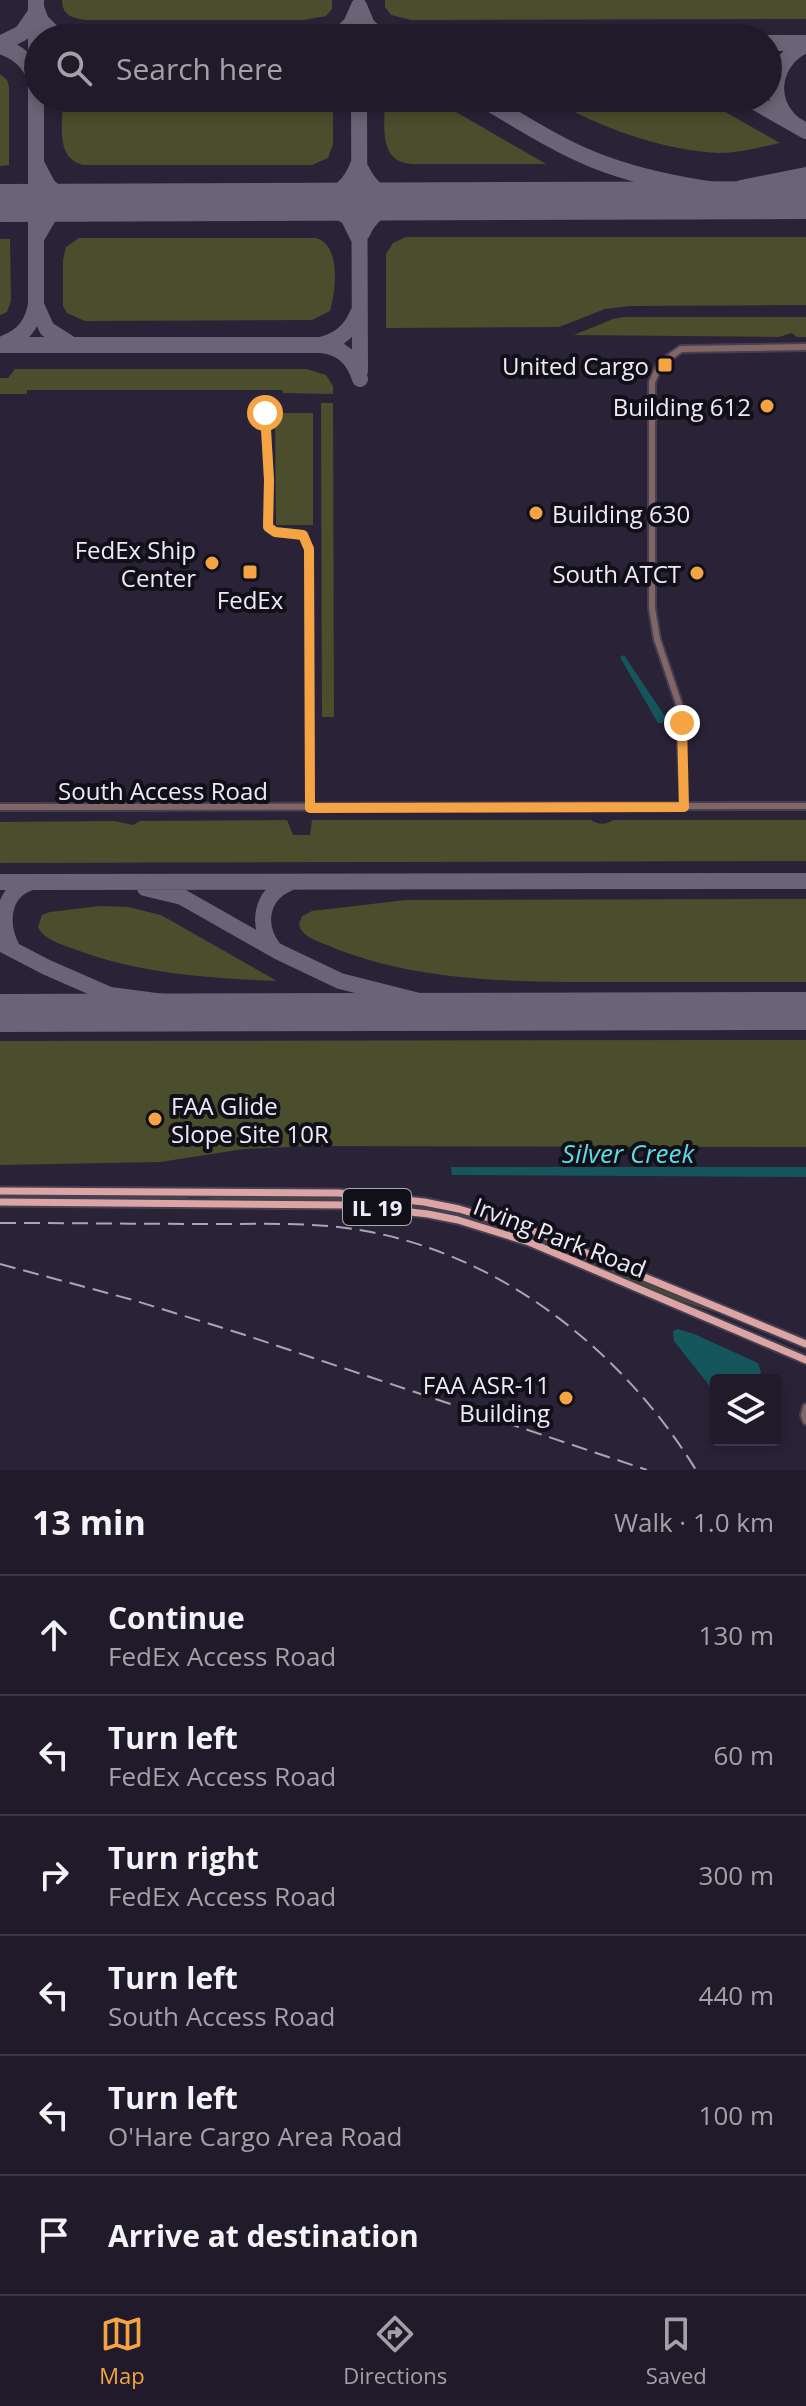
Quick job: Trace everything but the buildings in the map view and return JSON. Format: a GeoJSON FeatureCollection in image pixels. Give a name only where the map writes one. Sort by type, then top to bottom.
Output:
{"type":"FeatureCollection","features":[{"type":"Feature","properties":{"kind":"main road","name":"Irving Park Road"},"geometry":{"type":"LineString","coordinates":[[0,1191],[339,1193],[424,1202],[533,1231],[806,1344]]}},
{"type":"Feature","properties":{"kind":"main road","name":"Irving Park Road"},"geometry":{"type":"LineString","coordinates":[[0,1202],[336,1204],[428,1214],[492,1230],[554,1251],[806,1360]]}},
{"type":"Feature","properties":{"kind":"street"},"geometry":{"type":"LineString","coordinates":[[684,807],[679,704],[657,639],[652,608],[652,382],[660,364],[681,349],[806,347]]}},
{"type":"Feature","properties":{"kind":"street"},"geometry":{"type":"LineString","coordinates":[[265,413],[268,527],[275,532],[303,535],[309,549],[310,808]]}},
{"type":"Feature","properties":{"kind":"street","name":"South Access Road"},"geometry":{"type":"LineString","coordinates":[[0,807],[806,806]]}},
{"type":"Feature","properties":{"kind":"street"},"geometry":{"type":"LineString","coordinates":[[806,1407],[806,1421]]}},
{"type":"Feature","properties":{"kind":"shaded area"},"geometry":{"type":"Polygon","coordinates":[[[62,0],[332,0],[332,9],[326,16],[304,20],[85,20],[69,15],[62,0]]]}},
{"type":"Feature","properties":{"kind":"shaded area"},"geometry":{"type":"Polygon","coordinates":[[[385,0],[806,0],[806,19],[411,20],[391,15],[385,7],[385,0]]]}},
{"type":"Feature","properties":{"kind":"shaded area"},"geometry":{"type":"Polygon","coordinates":[[[0,74],[9,87],[9,165],[0,166],[0,74]]]}},
{"type":"Feature","properties":{"kind":"shaded area"},"geometry":{"type":"Polygon","coordinates":[[[63,112],[333,112],[333,144],[328,158],[312,165],[84,165],[68,155],[62,128],[63,112]]]}},
{"type":"Feature","properties":{"kind":"shaded area"},"geometry":{"type":"Polygon","coordinates":[[[385,112],[456,112],[546,164],[401,162],[388,149],[385,112]]]}},
{"type":"Feature","properties":{"kind":"shaded area"},"geometry":{"type":"Polygon","coordinates":[[[576,112],[726,112],[780,143],[727,153],[697,151],[652,142],[576,112]]]}},
{"type":"Feature","properties":{"kind":"shaded area"},"geometry":{"type":"Polygon","coordinates":[[[406,237],[806,237],[806,305],[630,306],[605,309],[559,327],[386,328],[386,254],[393,243],[406,237]]]}},
{"type":"Feature","properties":{"kind":"shaded area"},"geometry":{"type":"Polygon","coordinates":[[[79,238],[316,238],[330,249],[335,269],[330,311],[312,320],[85,321],[67,313],[63,306],[66,247],[79,238]]]}},
{"type":"Feature","properties":{"kind":"shaded area"},"geometry":{"type":"Polygon","coordinates":[[[0,239],[10,239],[11,301],[7,312],[0,315],[0,239]]]}},
{"type":"Feature","properties":{"kind":"shaded area"},"geometry":{"type":"Polygon","coordinates":[[[624,317],[806,317],[806,337],[797,337],[792,333],[779,337],[574,335],[624,317]]]}},
{"type":"Feature","properties":{"kind":"shaded area"},"geometry":{"type":"Polygon","coordinates":[[[15,369],[307,369],[326,375],[333,386],[333,394],[283,393],[282,390],[27,390],[27,394],[0,394],[0,378],[8,378],[15,369]]]}},
{"type":"Feature","properties":{"kind":"shaded area"},"geometry":{"type":"Polygon","coordinates":[[[321,403],[333,403],[334,717],[322,717],[321,403]]]}},
{"type":"Feature","properties":{"kind":"shaded area"},"geometry":{"type":"Polygon","coordinates":[[[275,413],[313,413],[313,525],[276,525],[275,413]]]}},
{"type":"Feature","properties":{"kind":"shaded area"},"geometry":{"type":"Polygon","coordinates":[[[624,655],[666,718],[662,723],[658,723],[620,657],[624,655]]]}},
{"type":"Feature","properties":{"kind":"shaded area"},"geometry":{"type":"Polygon","coordinates":[[[287,820],[293,835],[310,835],[312,820],[591,820],[602,824],[613,820],[806,820],[806,861],[0,863],[0,822],[115,821],[133,825],[140,821],[287,820]]]}},
{"type":"Feature","properties":{"kind":"shaded area"},"geometry":{"type":"Polygon","coordinates":[[[806,899],[806,982],[548,982],[435,974],[362,958],[310,938],[299,924],[302,916],[312,911],[406,900],[806,899]]]}},
{"type":"Feature","properties":{"kind":"shaded area"},"geometry":{"type":"Polygon","coordinates":[[[100,906],[128,907],[161,915],[277,981],[200,976],[124,964],[58,943],[44,935],[38,927],[42,915],[50,912],[100,906]]]}},
{"type":"Feature","properties":{"kind":"shaded area"},"geometry":{"type":"Polygon","coordinates":[[[806,1040],[806,1147],[310,1146],[244,1149],[160,1162],[0,1165],[0,1041],[806,1040]]]}},
{"type":"Feature","properties":{"kind":"shaded area"},"geometry":{"type":"Polygon","coordinates":[[[451,1167],[806,1167],[806,1177],[452,1175],[451,1167]]]}},
{"type":"Feature","properties":{"kind":"shaded area"},"geometry":{"type":"Polygon","coordinates":[[[0,1195],[187,1196],[187,1199],[0,1199],[0,1195]]]}},
{"type":"Feature","properties":{"kind":"shaded area"},"geometry":{"type":"Polygon","coordinates":[[[209,1196],[357,1199],[445,1210],[552,1242],[724,1313],[684,1302],[527,1237],[468,1219],[395,1206],[284,1200],[209,1200],[209,1196]]]}},
{"type":"Feature","properties":{"kind":"shaded area"},"geometry":{"type":"Polygon","coordinates":[[[678,1329],[694,1334],[758,1363],[760,1374],[710,1374],[710,1386],[674,1341],[673,1331],[678,1329]]]}},
{"type":"Feature","properties":{"kind":"taxiway"},"geometry":{"type":"LineString","coordinates":[[36,0],[36,24]]}},
{"type":"Feature","properties":{"kind":"taxiway"},"geometry":{"type":"LineString","coordinates":[[359,6],[367,24]]}},
{"type":"Feature","properties":{"kind":"taxiway"},"geometry":{"type":"LineString","coordinates":[[351,24],[359,6]]}},
{"type":"Feature","properties":{"kind":"taxiway"},"geometry":{"type":"LineString","coordinates":[[37,10],[44,24]]}},
{"type":"Feature","properties":{"kind":"taxiway"},"geometry":{"type":"LineString","coordinates":[[28,24],[35,14]]}},
{"type":"Feature","properties":{"kind":"taxiway"},"geometry":{"type":"LineString","coordinates":[[0,44],[24,30]]}},
{"type":"Feature","properties":{"kind":"taxiway"},"geometry":{"type":"LineString","coordinates":[[782,43],[806,43]]}},
{"type":"Feature","properties":{"kind":"taxiway"},"geometry":{"type":"LineString","coordinates":[[782,67],[795,51],[806,45]]}},
{"type":"Feature","properties":{"kind":"taxiway"},"geometry":{"type":"LineString","coordinates":[[0,46],[24,61]]}},
{"type":"Feature","properties":{"kind":"taxiway"},"geometry":{"type":"LineString","coordinates":[[782,110],[794,124]]}},
{"type":"Feature","properties":{"kind":"taxiway"},"geometry":{"type":"LineString","coordinates":[[5,343],[26,328],[36,304],[36,112]]}},
{"type":"Feature","properties":{"kind":"taxiway"},"geometry":{"type":"LineString","coordinates":[[359,112],[360,371]]}},
{"type":"Feature","properties":{"kind":"taxiway"},"geometry":{"type":"LineString","coordinates":[[504,112],[565,147],[646,177],[698,187],[806,199]]}},
{"type":"Feature","properties":{"kind":"taxiway"},"geometry":{"type":"LineString","coordinates":[[773,112],[806,131]]}},
{"type":"Feature","properties":{"kind":"taxiway"},"geometry":{"type":"LineString","coordinates":[[37,165],[48,186],[68,202],[49,216],[38,235]]}},
{"type":"Feature","properties":{"kind":"taxiway"},"geometry":{"type":"LineString","coordinates":[[320,202],[344,188],[358,165]]}},
{"type":"Feature","properties":{"kind":"taxiway"},"geometry":{"type":"LineString","coordinates":[[361,169],[376,189],[397,202]]}},
{"type":"Feature","properties":{"kind":"taxiway"},"geometry":{"type":"LineString","coordinates":[[741,188],[806,175]]}},
{"type":"Feature","properties":{"kind":"taxiway"},"geometry":{"type":"LineString","coordinates":[[608,200],[702,194]]}},
{"type":"Feature","properties":{"kind":"taxiway"},"geometry":{"type":"LineString","coordinates":[[320,202],[348,217],[358,237]]}},
{"type":"Feature","properties":{"kind":"taxiway"},"geometry":{"type":"LineString","coordinates":[[362,233],[376,214],[397,202]]}},
{"type":"Feature","properties":{"kind":"taxiway"},"geometry":{"type":"LineString","coordinates":[[36,305],[47,329],[69,343]]}},
{"type":"Feature","properties":{"kind":"taxiway"},"geometry":{"type":"LineString","coordinates":[[321,345],[344,334],[358,313]]}},
{"type":"Feature","properties":{"kind":"taxiway"},"geometry":{"type":"LineString","coordinates":[[0,345],[321,345],[335,348],[346,355],[360,379]]}},
{"type":"Feature","properties":{"kind":"taxiway"},"geometry":{"type":"LineString","coordinates":[[0,882],[806,881]]}},
{"type":"Feature","properties":{"kind":"taxiway"},"geometry":{"type":"LineString","coordinates":[[12,948],[5,920],[8,902],[13,894],[29,883]]}},
{"type":"Feature","properties":{"kind":"taxiway"},"geometry":{"type":"LineString","coordinates":[[274,949],[265,931],[264,912],[272,895],[289,883]]}},
{"type":"Feature","properties":{"kind":"taxiway"},"geometry":{"type":"LineString","coordinates":[[145,888],[182,897],[279,952],[340,981],[423,1002],[553,1012]]}},
{"type":"Feature","properties":{"kind":"taxiway"},"geometry":{"type":"LineString","coordinates":[[0,943],[110,995],[209,1008],[280,1012]]}},
{"type":"Feature","properties":{"kind":"runway"},"geometry":{"type":"LineString","coordinates":[[0,203],[806,200]]}},
{"type":"Feature","properties":{"kind":"runway"},"geometry":{"type":"LineString","coordinates":[[0,1013],[806,1011]]}},
{"type":"Feature","properties":{"kind":"railway"},"geometry":{"type":"LineString","coordinates":[[0,1223],[314,1225],[371,1232],[421,1245],[469,1264],[515,1288],[558,1317],[634,1387],[667,1427],[696,1470]]}},
{"type":"Feature","properties":{"kind":"railway"},"geometry":{"type":"LineString","coordinates":[[0,1264],[242,1334],[647,1470]]}},
{"type":"Feature","properties":{"kind":"place","name":"United Cargo"},"geometry":{"type":"Point","coordinates":[665,365]}},
{"type":"Feature","properties":{"kind":"place","name":"Building 612"},"geometry":{"type":"Point","coordinates":[767,406]}},
{"type":"Feature","properties":{"kind":"place","name":"Building 630"},"geometry":{"type":"Point","coordinates":[536,513]}},
{"type":"Feature","properties":{"kind":"place","name":"FedEx Ship Center"},"geometry":{"type":"Point","coordinates":[212,563]}},
{"type":"Feature","properties":{"kind":"place","name":"FedEx"},"geometry":{"type":"Point","coordinates":[250,572]}},
{"type":"Feature","properties":{"kind":"place","name":"South ATCT"},"geometry":{"type":"Point","coordinates":[697,573]}},
{"type":"Feature","properties":{"kind":"place","name":"FAA Glide Slope Site 10R"},"geometry":{"type":"Point","coordinates":[155,1119]}},
{"type":"Feature","properties":{"kind":"place","name":"FAA ASR-11 Building"},"geometry":{"type":"Point","coordinates":[566,1398]}},
{"type":"Feature","properties":{"kind":"route"},"geometry":{"type":"LineString","coordinates":[[265,413],[268,527],[275,532],[303,535],[309,549],[310,808],[684,807],[682,723]]}},
{"type":"Feature","properties":{"kind":"water label","name":"Silver Creek"},"geometry":{"type":"Point","coordinates":[628,1153]}}]}
